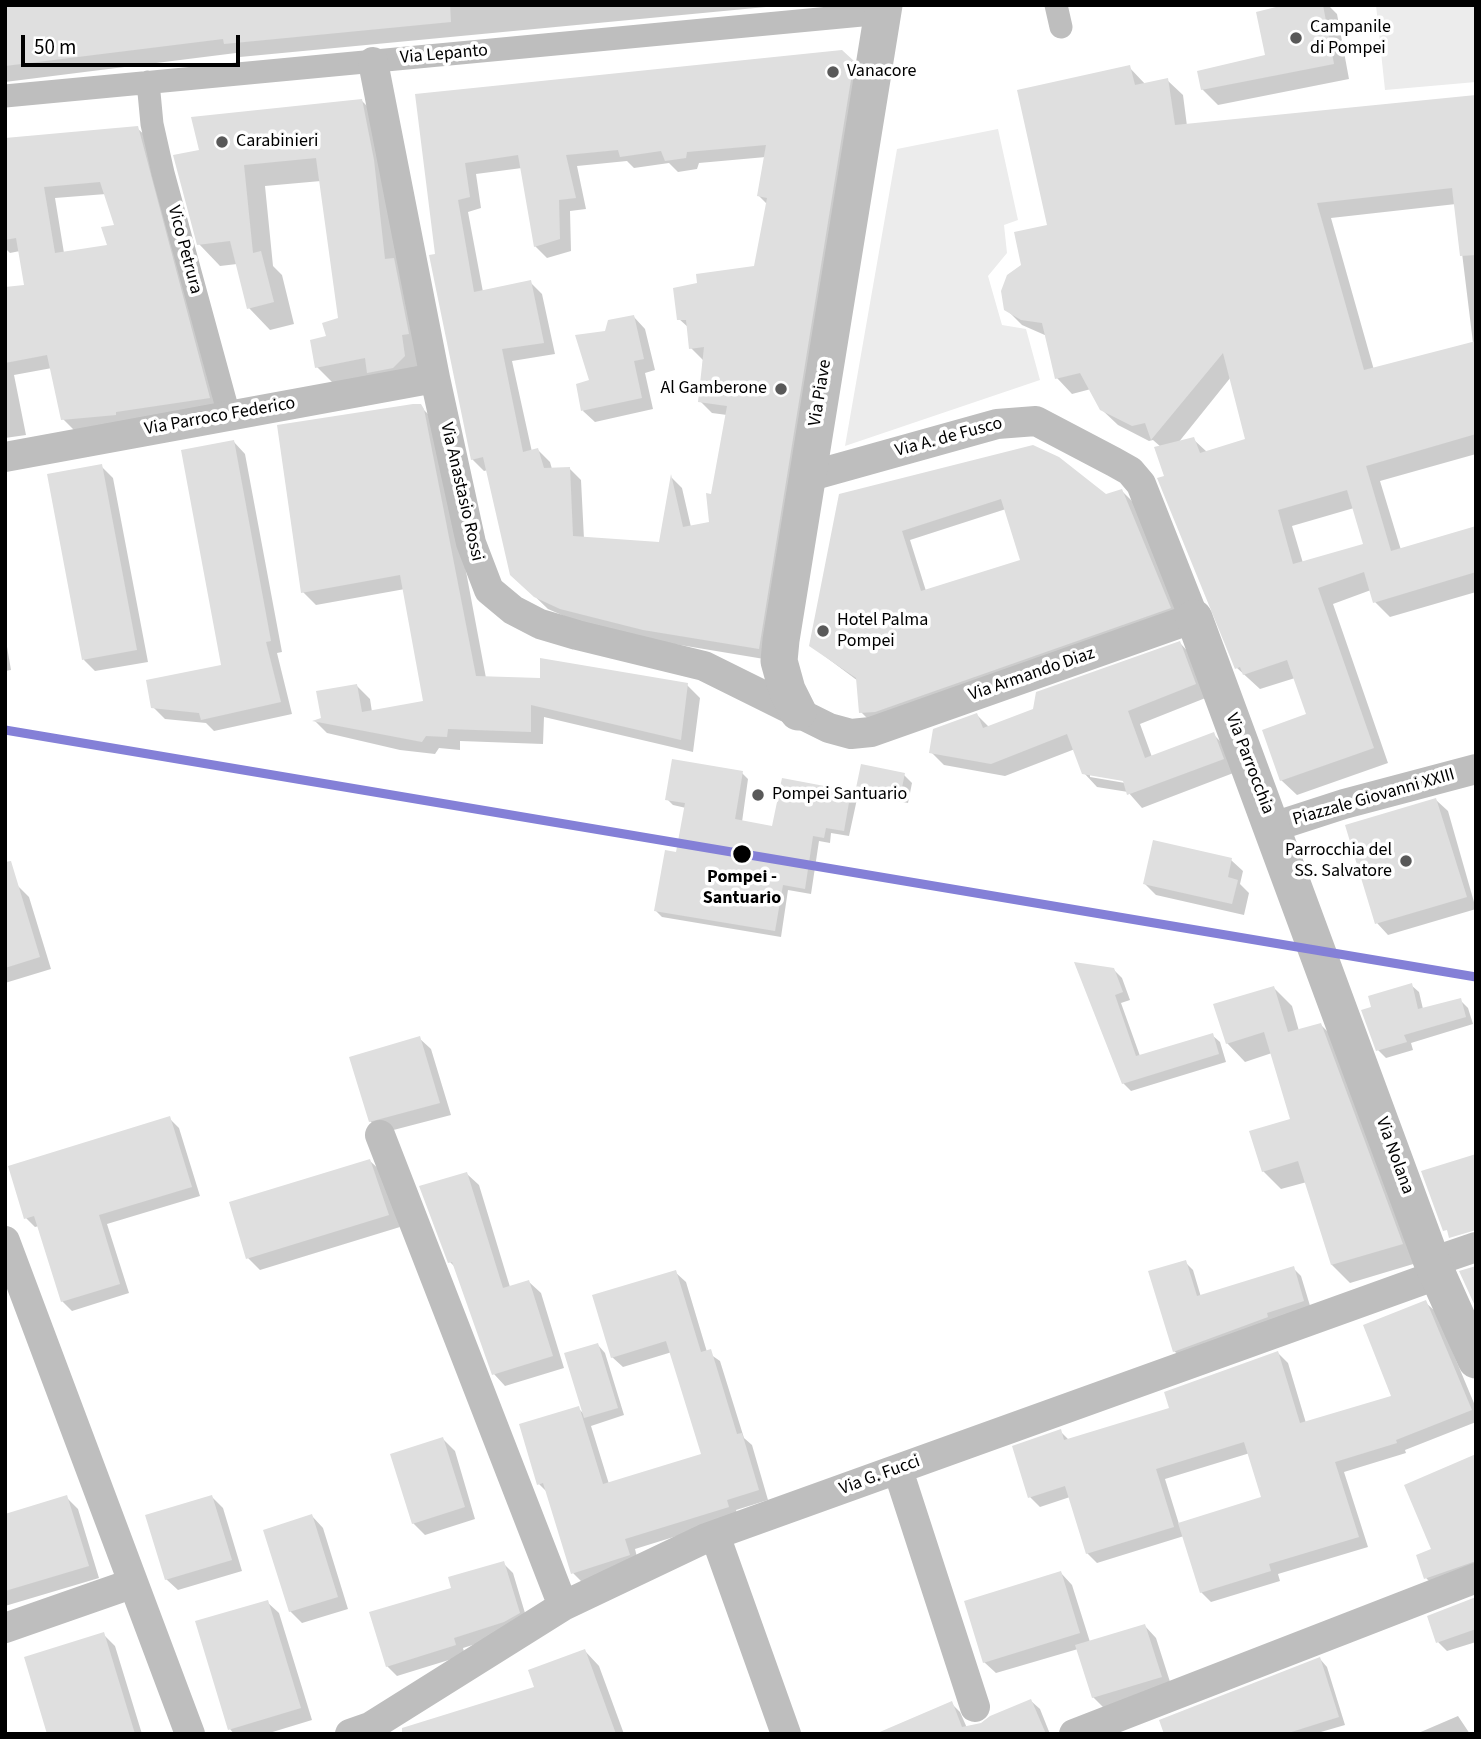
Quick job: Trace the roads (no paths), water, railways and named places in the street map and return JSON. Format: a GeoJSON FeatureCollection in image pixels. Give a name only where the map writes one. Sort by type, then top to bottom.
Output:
{"type":"FeatureCollection","features":[{"type":"Feature","properties":{"kind":"street","name":"Via Lepanto"},"geometry":{"type":"LineString","coordinates":[[5,96],[373,62],[883,9]]}},
{"type":"Feature","properties":{"kind":"street","name":"Via Piave"},"geometry":{"type":"LineString","coordinates":[[798,712],[787,690],[779,662],[883,9]]}},
{"type":"Feature","properties":{"kind":"street","name":"Via Anastasio Rossi"},"geometry":{"type":"LineString","coordinates":[[373,62],[435,378],[471,543],[489,590],[513,610],[540,624],[704,666],[829,728],[851,734],[871,732]]}},
{"type":"Feature","properties":{"kind":"street","name":"Vico Petrura"},"geometry":{"type":"LineString","coordinates":[[148,82],[152,124],[163,173],[229,415]]}},
{"type":"Feature","properties":{"kind":"street","name":"Via Parroco Federico"},"geometry":{"type":"LineString","coordinates":[[5,457],[435,378]]}},
{"type":"Feature","properties":{"kind":"street","name":"Via A. de Fusco"},"geometry":{"type":"LineString","coordinates":[[807,477],[997,424],[1036,421],[1114,461],[1130,471],[1141,484],[1194,618]]}},
{"type":"Feature","properties":{"kind":"street","name":"Via Armando Diaz"},"geometry":{"type":"LineString","coordinates":[[871,732],[1194,618]]}},
{"type":"Feature","properties":{"kind":"street","name":"Via Parrocchia"},"geometry":{"type":"LineString","coordinates":[[1194,618],[1273,827],[1316,951]]}},
{"type":"Feature","properties":{"kind":"street","name":"Piazzale Giovanni XXIII"},"geometry":{"type":"LineString","coordinates":[[1273,827],[1343,804],[1476,769]]}},
{"type":"Feature","properties":{"kind":"street","name":"Via Nolana"},"geometry":{"type":"LineString","coordinates":[[1316,951],[1346,1022],[1434,1268],[1476,1360]]}},
{"type":"Feature","properties":{"kind":"street"},"geometry":{"type":"LineString","coordinates":[[380,1135],[564,1606]]}},
{"type":"Feature","properties":{"kind":"street"},"geometry":{"type":"LineString","coordinates":[[5,1241],[13,1287],[190,1734]]}},
{"type":"Feature","properties":{"kind":"street","name":"Via G. Fucci"},"geometry":{"type":"LineString","coordinates":[[364,1732],[564,1606],[715,1535],[1434,1268],[1476,1247]]}},
{"type":"Feature","properties":{"kind":"street"},"geometry":{"type":"LineString","coordinates":[[898,1469],[975,1707]]}},
{"type":"Feature","properties":{"kind":"street"},"geometry":{"type":"LineString","coordinates":[[715,1535],[786,1734]]}},
{"type":"Feature","properties":{"kind":"street"},"geometry":{"type":"LineString","coordinates":[[1074,1734],[1476,1578]]}},
{"type":"Feature","properties":{"kind":"street"},"geometry":{"type":"LineString","coordinates":[[5,1628],[131,1584]]}},
{"type":"Feature","properties":{"kind":"place","name":"Campanile di Pompei"},"geometry":{"type":"Point","coordinates":[1296,38]}},
{"type":"Feature","properties":{"kind":"place","name":"Vanacore"},"geometry":{"type":"Point","coordinates":[833,72]}},
{"type":"Feature","properties":{"kind":"place","name":"Carabinieri"},"geometry":{"type":"Point","coordinates":[222,142]}},
{"type":"Feature","properties":{"kind":"place","name":"Al Gamberone"},"geometry":{"type":"Point","coordinates":[781,389]}},
{"type":"Feature","properties":{"kind":"place","name":"Hotel Palma Pompei"},"geometry":{"type":"Point","coordinates":[823,631]}},
{"type":"Feature","properties":{"kind":"place","name":"Pompei Santuario"},"geometry":{"type":"Point","coordinates":[758,795]}},
{"type":"Feature","properties":{"kind":"place","name":"Pompei - Santuario"},"geometry":{"type":"Point","coordinates":[742,854]}},
{"type":"Feature","properties":{"kind":"place","name":"Parrocchia del SS. Salvatore"},"geometry":{"type":"Point","coordinates":[1406,861]}}]}
